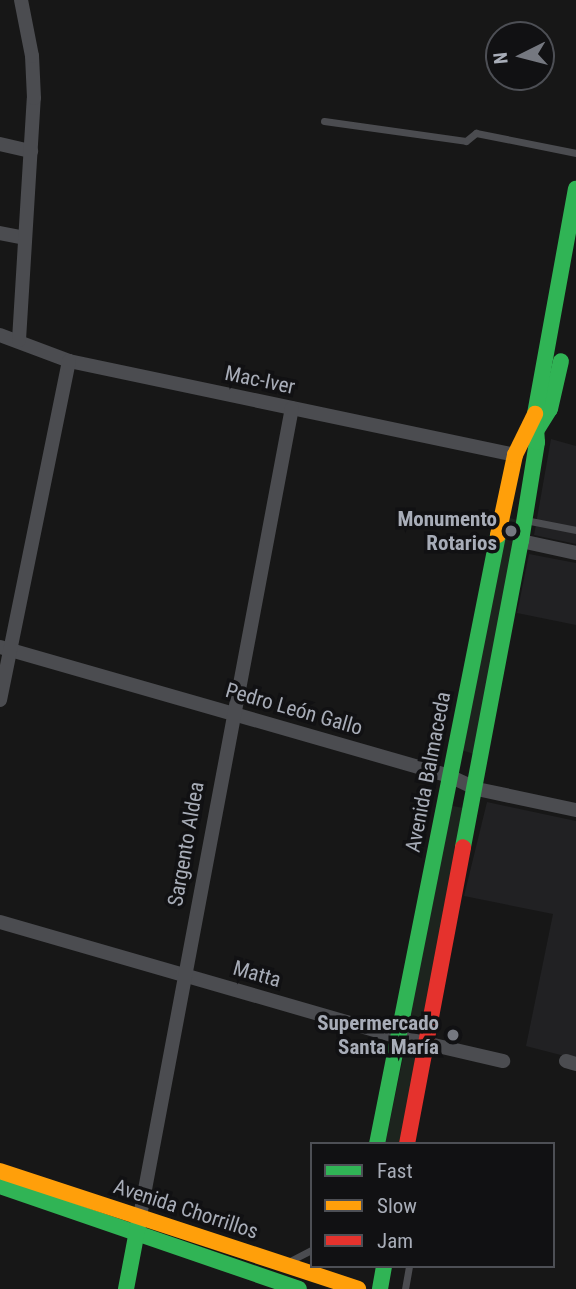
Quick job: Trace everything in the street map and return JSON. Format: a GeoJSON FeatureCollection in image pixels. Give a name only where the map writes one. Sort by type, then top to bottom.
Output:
{"type":"FeatureCollection","features":[{"type":"Feature","properties":{"kind":"main road","name":"Avenida Balmaceda"},"geometry":{"type":"LineString","coordinates":[[377,1142],[447,775],[515,455],[561,361],[576,189]]}},
{"type":"Feature","properties":{"kind":"main road"},"geometry":{"type":"LineString","coordinates":[[536,431],[550,409],[561,361]]}},
{"type":"Feature","properties":{"kind":"main road","name":"Avenida Balmaceda"},"geometry":{"type":"LineString","coordinates":[[407,1142],[477,789],[521,541],[536,431],[535,414]]}},
{"type":"Feature","properties":{"kind":"main road","name":"Avenida Chorrillos"},"geometry":{"type":"LineString","coordinates":[[0,1171],[299,1289]]}},
{"type":"Feature","properties":{"kind":"main road","name":"Avenida Chorrillos"},"geometry":{"type":"LineString","coordinates":[[0,1186],[284,1264],[326,1272],[352,1288]]}},
{"type":"Feature","properties":{"kind":"main road","name":"Sargento Aldea"},"geometry":{"type":"LineString","coordinates":[[125,1289],[138,1224]]}},
{"type":"Feature","properties":{"kind":"main road"},"geometry":{"type":"LineString","coordinates":[[352,1268],[352,1288]]}},
{"type":"Feature","properties":{"kind":"main road"},"geometry":{"type":"LineString","coordinates":[[380,1289],[384,1268]]}},
{"type":"Feature","properties":{"kind":"street"},"geometry":{"type":"LineString","coordinates":[[19,340],[31,151],[33,71],[21,0]]}},
{"type":"Feature","properties":{"kind":"street"},"geometry":{"type":"LineString","coordinates":[[0,144],[31,151]]}},
{"type":"Feature","properties":{"kind":"street"},"geometry":{"type":"LineString","coordinates":[[0,233],[25,238]]}},
{"type":"Feature","properties":{"kind":"street","name":"Mac-Iver"},"geometry":{"type":"LineString","coordinates":[[0,335],[69,361],[515,455]]}},
{"type":"Feature","properties":{"kind":"street"},"geometry":{"type":"LineString","coordinates":[[0,700],[5,649],[69,361]]}},
{"type":"Feature","properties":{"kind":"street","name":"Sargento Aldea"},"geometry":{"type":"LineString","coordinates":[[138,1224],[232,713],[292,408]]}},
{"type":"Feature","properties":{"kind":"street"},"geometry":{"type":"LineString","coordinates":[[521,541],[576,553]]}},
{"type":"Feature","properties":{"kind":"street","name":"Pedro León Gallo"},"geometry":{"type":"LineString","coordinates":[[5,649],[447,775],[477,789],[576,810]]}},
{"type":"Feature","properties":{"kind":"street","name":"Matta"},"geometry":{"type":"LineString","coordinates":[[0,922],[399,1037],[503,1061]]}},
{"type":"Feature","properties":{"kind":"lane"},"geometry":{"type":"LineString","coordinates":[[324,121],[466,141],[476,134],[576,153]]}},
{"type":"Feature","properties":{"kind":"lane"},"geometry":{"type":"LineString","coordinates":[[524,520],[576,530]]}},
{"type":"Feature","properties":{"kind":"lane"},"geometry":{"type":"LineString","coordinates":[[284,1264],[310,1251]]}},
{"type":"Feature","properties":{"kind":"lane"},"geometry":{"type":"LineString","coordinates":[[405,1289],[409,1268]]}},
{"type":"Feature","properties":{"kind":"shaded area"},"geometry":{"type":"Polygon","coordinates":[[[551,439],[576,446],[576,544],[534,535],[551,439]]]}},
{"type":"Feature","properties":{"kind":"shaded area"},"geometry":{"type":"Polygon","coordinates":[[[506,517],[521,521],[477,755],[458,749],[506,517]]]}},
{"type":"Feature","properties":{"kind":"shaded area"},"geometry":{"type":"Polygon","coordinates":[[[529,554],[576,563],[576,625],[517,613],[529,554]]]}},
{"type":"Feature","properties":{"kind":"shaded area"},"geometry":{"type":"Polygon","coordinates":[[[487,802],[576,821],[576,1059],[526,1046],[553,914],[464,896],[487,802]]]}},
{"type":"Feature","properties":{"kind":"shaded area"},"geometry":{"type":"Polygon","coordinates":[[[447,805],[464,808],[423,1029],[407,1027],[447,805]]]}},
{"type":"Feature","properties":{"kind":"shaded area"},"geometry":{"type":"Polygon","coordinates":[[[404,1053],[419,1056],[402,1142],[385,1142],[404,1053]]]}},
{"type":"Feature","properties":{"kind":"traffic: fast"},"geometry":{"type":"LineString","coordinates":[[463,847],[521,541],[537,442],[535,414],[576,189]]}},
{"type":"Feature","properties":{"kind":"traffic: fast"},"geometry":{"type":"LineString","coordinates":[[536,431],[550,409],[561,361]]}},
{"type":"Feature","properties":{"kind":"traffic: fast"},"geometry":{"type":"LineString","coordinates":[[377,1142],[498,535]]}},
{"type":"Feature","properties":{"kind":"traffic: fast"},"geometry":{"type":"LineString","coordinates":[[0,1186],[299,1289]]}},
{"type":"Feature","properties":{"kind":"traffic: fast"},"geometry":{"type":"LineString","coordinates":[[126,1289],[139,1220]]}},
{"type":"Feature","properties":{"kind":"traffic: fast"},"geometry":{"type":"LineString","coordinates":[[380,1289],[384,1268]]}},
{"type":"Feature","properties":{"kind":"traffic: slow"},"geometry":{"type":"LineString","coordinates":[[498,535],[515,455],[535,414]]}},
{"type":"Feature","properties":{"kind":"traffic: slow"},"geometry":{"type":"LineString","coordinates":[[0,1171],[358,1289]]}},
{"type":"Feature","properties":{"kind":"traffic: jam"},"geometry":{"type":"LineString","coordinates":[[407,1142],[463,847]]}},
{"type":"Feature","properties":{"kind":"place","name":"Monumento Rotarios"},"geometry":{"type":"Point","coordinates":[511,531]}},
{"type":"Feature","properties":{"kind":"place","name":"Supermercado Santa María"},"geometry":{"type":"Point","coordinates":[453,1035]}}]}
